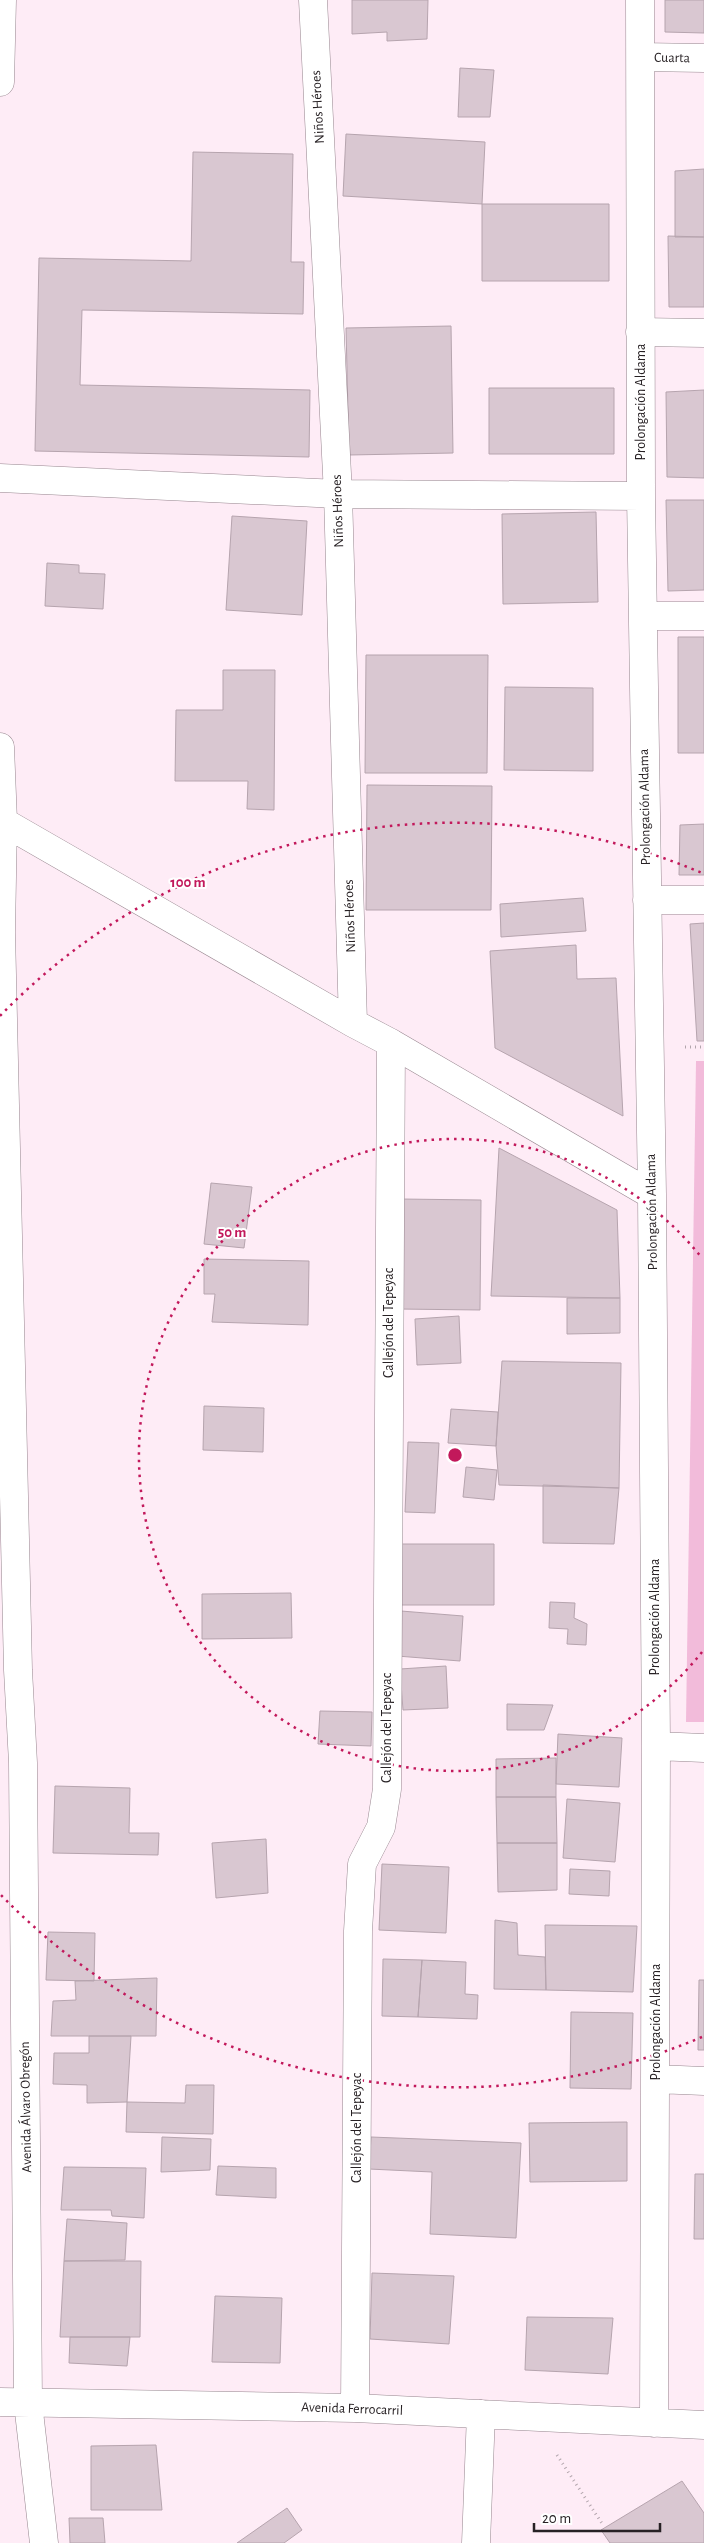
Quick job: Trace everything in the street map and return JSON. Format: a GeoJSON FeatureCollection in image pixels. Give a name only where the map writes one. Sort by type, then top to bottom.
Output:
{"type":"FeatureCollection","features":[{"type":"Feature","properties":{"kind":"street"},"geometry":{"type":"LineString","coordinates":[[0,82],[2,0]]}},
{"type":"Feature","properties":{"kind":"street","name":"Niños Héroes"},"geometry":{"type":"LineString","coordinates":[[313,0],[338,494],[353,1023]]}},
{"type":"Feature","properties":{"kind":"street","name":"Prolongación Aldama"},"geometry":{"type":"LineString","coordinates":[[640,0],[641,496],[652,1195],[656,1746],[654,2423]]}},
{"type":"Feature","properties":{"kind":"street","name":"Cuarta"},"geometry":{"type":"LineString","coordinates":[[640,57],[704,58]]}},
{"type":"Feature","properties":{"kind":"street"},"geometry":{"type":"LineString","coordinates":[[640,332],[704,333]]}},
{"type":"Feature","properties":{"kind":"street"},"geometry":{"type":"LineString","coordinates":[[0,478],[338,494],[641,496]]}},
{"type":"Feature","properties":{"kind":"street"},"geometry":{"type":"LineString","coordinates":[[643,616],[704,616]]}},
{"type":"Feature","properties":{"kind":"street","name":"Avenida Álvaro Obregón"},"geometry":{"type":"LineString","coordinates":[[0,747],[9,1670],[22,1763],[28,2403],[44,2543]]}},
{"type":"Feature","properties":{"kind":"street"},"geometry":{"type":"LineString","coordinates":[[1,820],[353,1023],[392,1043],[652,1195]]}},
{"type":"Feature","properties":{"kind":"street"},"geometry":{"type":"LineString","coordinates":[[647,900],[704,900]]}},
{"type":"Feature","properties":{"kind":"street","name":"Callejón del Tepeyac"},"geometry":{"type":"LineString","coordinates":[[355,2408],[358,1931],[362,1864],[381,1826],[387,1789],[392,1043]]}},
{"type":"Feature","properties":{"kind":"street"},"geometry":{"type":"LineString","coordinates":[[656,1746],[704,1748]]}},
{"type":"Feature","properties":{"kind":"street"},"geometry":{"type":"LineString","coordinates":[[656,2079],[704,2081]]}},
{"type":"Feature","properties":{"kind":"street","name":"Avenida Ferrocarril"},"geometry":{"type":"LineString","coordinates":[[0,2402],[355,2408],[704,2425]]}},
{"type":"Feature","properties":{"kind":"street"},"geometry":{"type":"LineString","coordinates":[[476,2543],[481,2414]]}},
{"type":"Feature","properties":{"kind":"path"},"geometry":{"type":"LineString","coordinates":[[532,2417],[603,2525]]}},
{"type":"Feature","properties":{"kind":"shaded area"},"geometry":{"type":"Polygon","coordinates":[[[696,1061],[704,1061],[704,1722],[686,1722],[696,1061]]]}},
{"type":"Feature","properties":{"kind":"building"},"geometry":{"type":"Polygon","coordinates":[[[352,0],[428,0],[427,39],[387,41],[387,32],[352,34],[352,0]]]}},
{"type":"Feature","properties":{"kind":"building"},"geometry":{"type":"Polygon","coordinates":[[[665,0],[704,0],[704,33],[665,32],[665,0]]]}},
{"type":"Feature","properties":{"kind":"building"},"geometry":{"type":"Polygon","coordinates":[[[460,68],[494,70],[490,117],[458,117],[460,68]]]}},
{"type":"Feature","properties":{"kind":"building"},"geometry":{"type":"Polygon","coordinates":[[[346,134],[485,142],[482,204],[343,196],[346,134]]]}},
{"type":"Feature","properties":{"kind":"building"},"geometry":{"type":"Polygon","coordinates":[[[193,152],[293,154],[291,262],[304,262],[303,314],[82,310],[80,385],[310,390],[309,457],[35,451],[39,258],[191,261],[193,152]]]}},
{"type":"Feature","properties":{"kind":"building"},"geometry":{"type":"Polygon","coordinates":[[[704,169],[704,237],[675,237],[675,171],[704,169]]]}},
{"type":"Feature","properties":{"kind":"building"},"geometry":{"type":"Polygon","coordinates":[[[482,204],[609,204],[609,281],[482,281],[482,204]]]}},
{"type":"Feature","properties":{"kind":"building"},"geometry":{"type":"Polygon","coordinates":[[[668,236],[704,237],[704,307],[669,307],[668,236]]]}},
{"type":"Feature","properties":{"kind":"building"},"geometry":{"type":"Polygon","coordinates":[[[451,326],[453,453],[349,455],[346,328],[451,326]]]}},
{"type":"Feature","properties":{"kind":"building"},"geometry":{"type":"Polygon","coordinates":[[[489,388],[614,388],[614,454],[489,454],[489,388]]]}},
{"type":"Feature","properties":{"kind":"building"},"geometry":{"type":"Polygon","coordinates":[[[704,390],[704,478],[667,477],[666,392],[704,390]]]}},
{"type":"Feature","properties":{"kind":"building"},"geometry":{"type":"Polygon","coordinates":[[[666,500],[704,500],[704,590],[668,591],[666,500]]]}},
{"type":"Feature","properties":{"kind":"building"},"geometry":{"type":"Polygon","coordinates":[[[596,512],[598,602],[503,604],[502,514],[596,512]]]}},
{"type":"Feature","properties":{"kind":"building"},"geometry":{"type":"Polygon","coordinates":[[[232,516],[307,521],[302,615],[226,610],[232,516]]]}},
{"type":"Feature","properties":{"kind":"building"},"geometry":{"type":"Polygon","coordinates":[[[47,563],[79,565],[79,573],[105,574],[103,609],[45,606],[47,563]]]}},
{"type":"Feature","properties":{"kind":"building"},"geometry":{"type":"Polygon","coordinates":[[[678,637],[704,637],[704,753],[678,753],[678,637]]]}},
{"type":"Feature","properties":{"kind":"building"},"geometry":{"type":"Polygon","coordinates":[[[366,655],[488,655],[487,773],[365,773],[366,655]]]}},
{"type":"Feature","properties":{"kind":"building"},"geometry":{"type":"Polygon","coordinates":[[[223,670],[275,670],[274,810],[247,809],[248,781],[175,781],[176,710],[223,710],[223,670]]]}},
{"type":"Feature","properties":{"kind":"building"},"geometry":{"type":"Polygon","coordinates":[[[505,687],[593,688],[593,771],[504,770],[505,687]]]}},
{"type":"Feature","properties":{"kind":"building"},"geometry":{"type":"Polygon","coordinates":[[[367,785],[492,786],[491,910],[366,910],[367,785]]]}},
{"type":"Feature","properties":{"kind":"building"},"geometry":{"type":"Polygon","coordinates":[[[704,824],[704,875],[679,875],[680,825],[704,824]]]}},
{"type":"Feature","properties":{"kind":"building"},"geometry":{"type":"Polygon","coordinates":[[[583,898],[586,931],[501,937],[500,904],[583,898]]]}},
{"type":"Feature","properties":{"kind":"building"},"geometry":{"type":"Polygon","coordinates":[[[704,923],[704,1041],[697,1041],[690,924],[704,923]]]}},
{"type":"Feature","properties":{"kind":"building"},"geometry":{"type":"Polygon","coordinates":[[[576,945],[577,979],[616,978],[623,1116],[495,1048],[490,951],[576,945]]]}},
{"type":"Feature","properties":{"kind":"building"},"geometry":{"type":"Polygon","coordinates":[[[499,1148],[617,1210],[620,1298],[491,1296],[499,1148]]]}},
{"type":"Feature","properties":{"kind":"building"},"geometry":{"type":"Polygon","coordinates":[[[211,1183],[252,1187],[244,1248],[204,1244],[211,1183]]]}},
{"type":"Feature","properties":{"kind":"building"},"geometry":{"type":"Polygon","coordinates":[[[400,1199],[481,1200],[480,1310],[398,1309],[400,1199]]]}},
{"type":"Feature","properties":{"kind":"building"},"geometry":{"type":"Polygon","coordinates":[[[204,1259],[309,1261],[308,1325],[212,1322],[215,1294],[204,1294],[204,1259]]]}},
{"type":"Feature","properties":{"kind":"building"},"geometry":{"type":"Polygon","coordinates":[[[567,1298],[620,1298],[620,1333],[567,1334],[567,1298]]]}},
{"type":"Feature","properties":{"kind":"building"},"geometry":{"type":"Polygon","coordinates":[[[459,1316],[461,1363],[417,1365],[415,1319],[459,1316]]]}},
{"type":"Feature","properties":{"kind":"building"},"geometry":{"type":"Polygon","coordinates":[[[502,1361],[621,1363],[619,1488],[499,1485],[496,1446],[502,1361]]]}},
{"type":"Feature","properties":{"kind":"building"},"geometry":{"type":"Polygon","coordinates":[[[204,1406],[264,1408],[263,1452],[203,1450],[204,1406]]]}},
{"type":"Feature","properties":{"kind":"building"},"geometry":{"type":"Polygon","coordinates":[[[451,1409],[498,1412],[496,1446],[448,1443],[451,1409]]]}},
{"type":"Feature","properties":{"kind":"building"},"geometry":{"type":"Polygon","coordinates":[[[408,1442],[439,1443],[435,1513],[405,1512],[408,1442]]]}},
{"type":"Feature","properties":{"kind":"building"},"geometry":{"type":"Polygon","coordinates":[[[466,1467],[497,1470],[494,1500],[463,1497],[466,1467]]]}},
{"type":"Feature","properties":{"kind":"building"},"geometry":{"type":"Polygon","coordinates":[[[543,1485],[619,1488],[614,1544],[543,1543],[543,1485]]]}},
{"type":"Feature","properties":{"kind":"building"},"geometry":{"type":"Polygon","coordinates":[[[393,1544],[494,1544],[494,1605],[393,1605],[393,1544]]]}},
{"type":"Feature","properties":{"kind":"building"},"geometry":{"type":"Polygon","coordinates":[[[291,1593],[292,1638],[202,1639],[202,1594],[291,1593]]]}},
{"type":"Feature","properties":{"kind":"building"},"geometry":{"type":"Polygon","coordinates":[[[550,1602],[575,1603],[574,1618],[587,1624],[586,1645],[567,1644],[568,1629],[549,1628],[550,1602]]]}},
{"type":"Feature","properties":{"kind":"building"},"geometry":{"type":"Polygon","coordinates":[[[401,1611],[463,1616],[460,1661],[397,1656],[401,1611]]]}},
{"type":"Feature","properties":{"kind":"building"},"geometry":{"type":"Polygon","coordinates":[[[446,1666],[448,1708],[403,1710],[400,1669],[446,1666]]]}},
{"type":"Feature","properties":{"kind":"building"},"geometry":{"type":"Polygon","coordinates":[[[507,1704],[553,1705],[544,1730],[507,1730],[507,1704]]]}},
{"type":"Feature","properties":{"kind":"building"},"geometry":{"type":"Polygon","coordinates":[[[320,1711],[372,1712],[371,1746],[318,1744],[320,1711]]]}},
{"type":"Feature","properties":{"kind":"building"},"geometry":{"type":"Polygon","coordinates":[[[558,1734],[622,1738],[619,1787],[556,1784],[558,1734]]]}},
{"type":"Feature","properties":{"kind":"building"},"geometry":{"type":"Polygon","coordinates":[[[556,1758],[556,1797],[496,1797],[496,1759],[556,1758]]]}},
{"type":"Feature","properties":{"kind":"building"},"geometry":{"type":"Polygon","coordinates":[[[55,1786],[130,1788],[129,1833],[159,1833],[158,1855],[53,1853],[55,1786]]]}},
{"type":"Feature","properties":{"kind":"building"},"geometry":{"type":"Polygon","coordinates":[[[496,1797],[556,1797],[557,1843],[497,1843],[496,1797]]]}},
{"type":"Feature","properties":{"kind":"building"},"geometry":{"type":"Polygon","coordinates":[[[567,1799],[620,1803],[615,1862],[563,1858],[567,1799]]]}},
{"type":"Feature","properties":{"kind":"building"},"geometry":{"type":"Polygon","coordinates":[[[266,1839],[268,1893],[216,1898],[212,1843],[266,1839]]]}},
{"type":"Feature","properties":{"kind":"building"},"geometry":{"type":"Polygon","coordinates":[[[497,1843],[557,1843],[557,1890],[498,1892],[497,1843]]]}},
{"type":"Feature","properties":{"kind":"building"},"geometry":{"type":"Polygon","coordinates":[[[382,1864],[449,1867],[446,1933],[379,1930],[382,1864]]]}},
{"type":"Feature","properties":{"kind":"building"},"geometry":{"type":"Polygon","coordinates":[[[570,1869],[610,1871],[609,1896],[569,1894],[570,1869]]]}},
{"type":"Feature","properties":{"kind":"building"},"geometry":{"type":"Polygon","coordinates":[[[495,1920],[517,1923],[518,1955],[545,1957],[546,1990],[494,1989],[495,1920]]]}},
{"type":"Feature","properties":{"kind":"building"},"geometry":{"type":"Polygon","coordinates":[[[545,1925],[637,1926],[633,1992],[546,1990],[545,1925]]]}},
{"type":"Feature","properties":{"kind":"building"},"geometry":{"type":"Polygon","coordinates":[[[48,1932],[95,1933],[94,1981],[46,1980],[48,1932]]]}},
{"type":"Feature","properties":{"kind":"building"},"geometry":{"type":"Polygon","coordinates":[[[383,1959],[422,1960],[418,2017],[382,2016],[383,1959]]]}},
{"type":"Feature","properties":{"kind":"building"},"geometry":{"type":"Polygon","coordinates":[[[422,1960],[466,1962],[465,1994],[478,1995],[477,2019],[418,2017],[422,1960]]]}},
{"type":"Feature","properties":{"kind":"building"},"geometry":{"type":"Polygon","coordinates":[[[157,1978],[156,2036],[51,2036],[53,2001],[76,2000],[75,1981],[157,1978]]]}},
{"type":"Feature","properties":{"kind":"building"},"geometry":{"type":"Polygon","coordinates":[[[699,1980],[704,1980],[704,2050],[698,2050],[699,1980]]]}},
{"type":"Feature","properties":{"kind":"building"},"geometry":{"type":"Polygon","coordinates":[[[571,2012],[633,2013],[631,2089],[570,2088],[571,2012]]]}},
{"type":"Feature","properties":{"kind":"building"},"geometry":{"type":"Polygon","coordinates":[[[89,2036],[131,2036],[127,2102],[87,2103],[87,2085],[53,2084],[54,2053],[89,2053],[89,2036]]]}},
{"type":"Feature","properties":{"kind":"building"},"geometry":{"type":"Polygon","coordinates":[[[186,2085],[214,2085],[213,2134],[126,2132],[127,2102],[185,2103],[186,2085]]]}},
{"type":"Feature","properties":{"kind":"building"},"geometry":{"type":"Polygon","coordinates":[[[627,2122],[627,2181],[530,2182],[529,2123],[627,2122]]]}},
{"type":"Feature","properties":{"kind":"building"},"geometry":{"type":"Polygon","coordinates":[[[162,2137],[211,2139],[210,2170],[161,2172],[162,2137]]]}},
{"type":"Feature","properties":{"kind":"building"},"geometry":{"type":"Polygon","coordinates":[[[371,2137],[521,2143],[516,2238],[430,2234],[432,2172],[369,2169],[371,2137]]]}},
{"type":"Feature","properties":{"kind":"building"},"geometry":{"type":"Polygon","coordinates":[[[218,2166],[276,2168],[276,2198],[216,2195],[218,2166]]]}},
{"type":"Feature","properties":{"kind":"building"},"geometry":{"type":"Polygon","coordinates":[[[64,2167],[146,2168],[144,2218],[112,2216],[111,2210],[61,2210],[64,2167]]]}},
{"type":"Feature","properties":{"kind":"building"},"geometry":{"type":"Polygon","coordinates":[[[695,2174],[704,2174],[704,2239],[694,2239],[695,2174]]]}},
{"type":"Feature","properties":{"kind":"building"},"geometry":{"type":"Polygon","coordinates":[[[67,2219],[127,2223],[125,2260],[64,2261],[67,2219]]]}},
{"type":"Feature","properties":{"kind":"building"},"geometry":{"type":"Polygon","coordinates":[[[64,2261],[141,2261],[140,2337],[60,2337],[64,2261]]]}},
{"type":"Feature","properties":{"kind":"building"},"geometry":{"type":"Polygon","coordinates":[[[372,2273],[454,2276],[449,2344],[370,2339],[372,2273]]]}},
{"type":"Feature","properties":{"kind":"building"},"geometry":{"type":"Polygon","coordinates":[[[215,2296],[282,2298],[280,2363],[212,2362],[215,2296]]]}},
{"type":"Feature","properties":{"kind":"building"},"geometry":{"type":"Polygon","coordinates":[[[527,2317],[613,2318],[608,2374],[525,2370],[527,2317]]]}},
{"type":"Feature","properties":{"kind":"building"},"geometry":{"type":"Polygon","coordinates":[[[70,2337],[130,2337],[127,2366],[69,2363],[70,2337]]]}},
{"type":"Feature","properties":{"kind":"building"},"geometry":{"type":"Polygon","coordinates":[[[156,2445],[162,2510],[91,2510],[91,2446],[156,2445]]]}},
{"type":"Feature","properties":{"kind":"building"},"geometry":{"type":"Polygon","coordinates":[[[682,2481],[704,2513],[704,2543],[610,2543],[601,2530],[682,2481]]]}},
{"type":"Feature","properties":{"kind":"building"},"geometry":{"type":"Polygon","coordinates":[[[287,2508],[302,2530],[284,2543],[237,2543],[287,2508]]]}},
{"type":"Feature","properties":{"kind":"building"},"geometry":{"type":"Polygon","coordinates":[[[69,2518],[103,2518],[105,2543],[70,2543],[69,2518]]]}}]}
